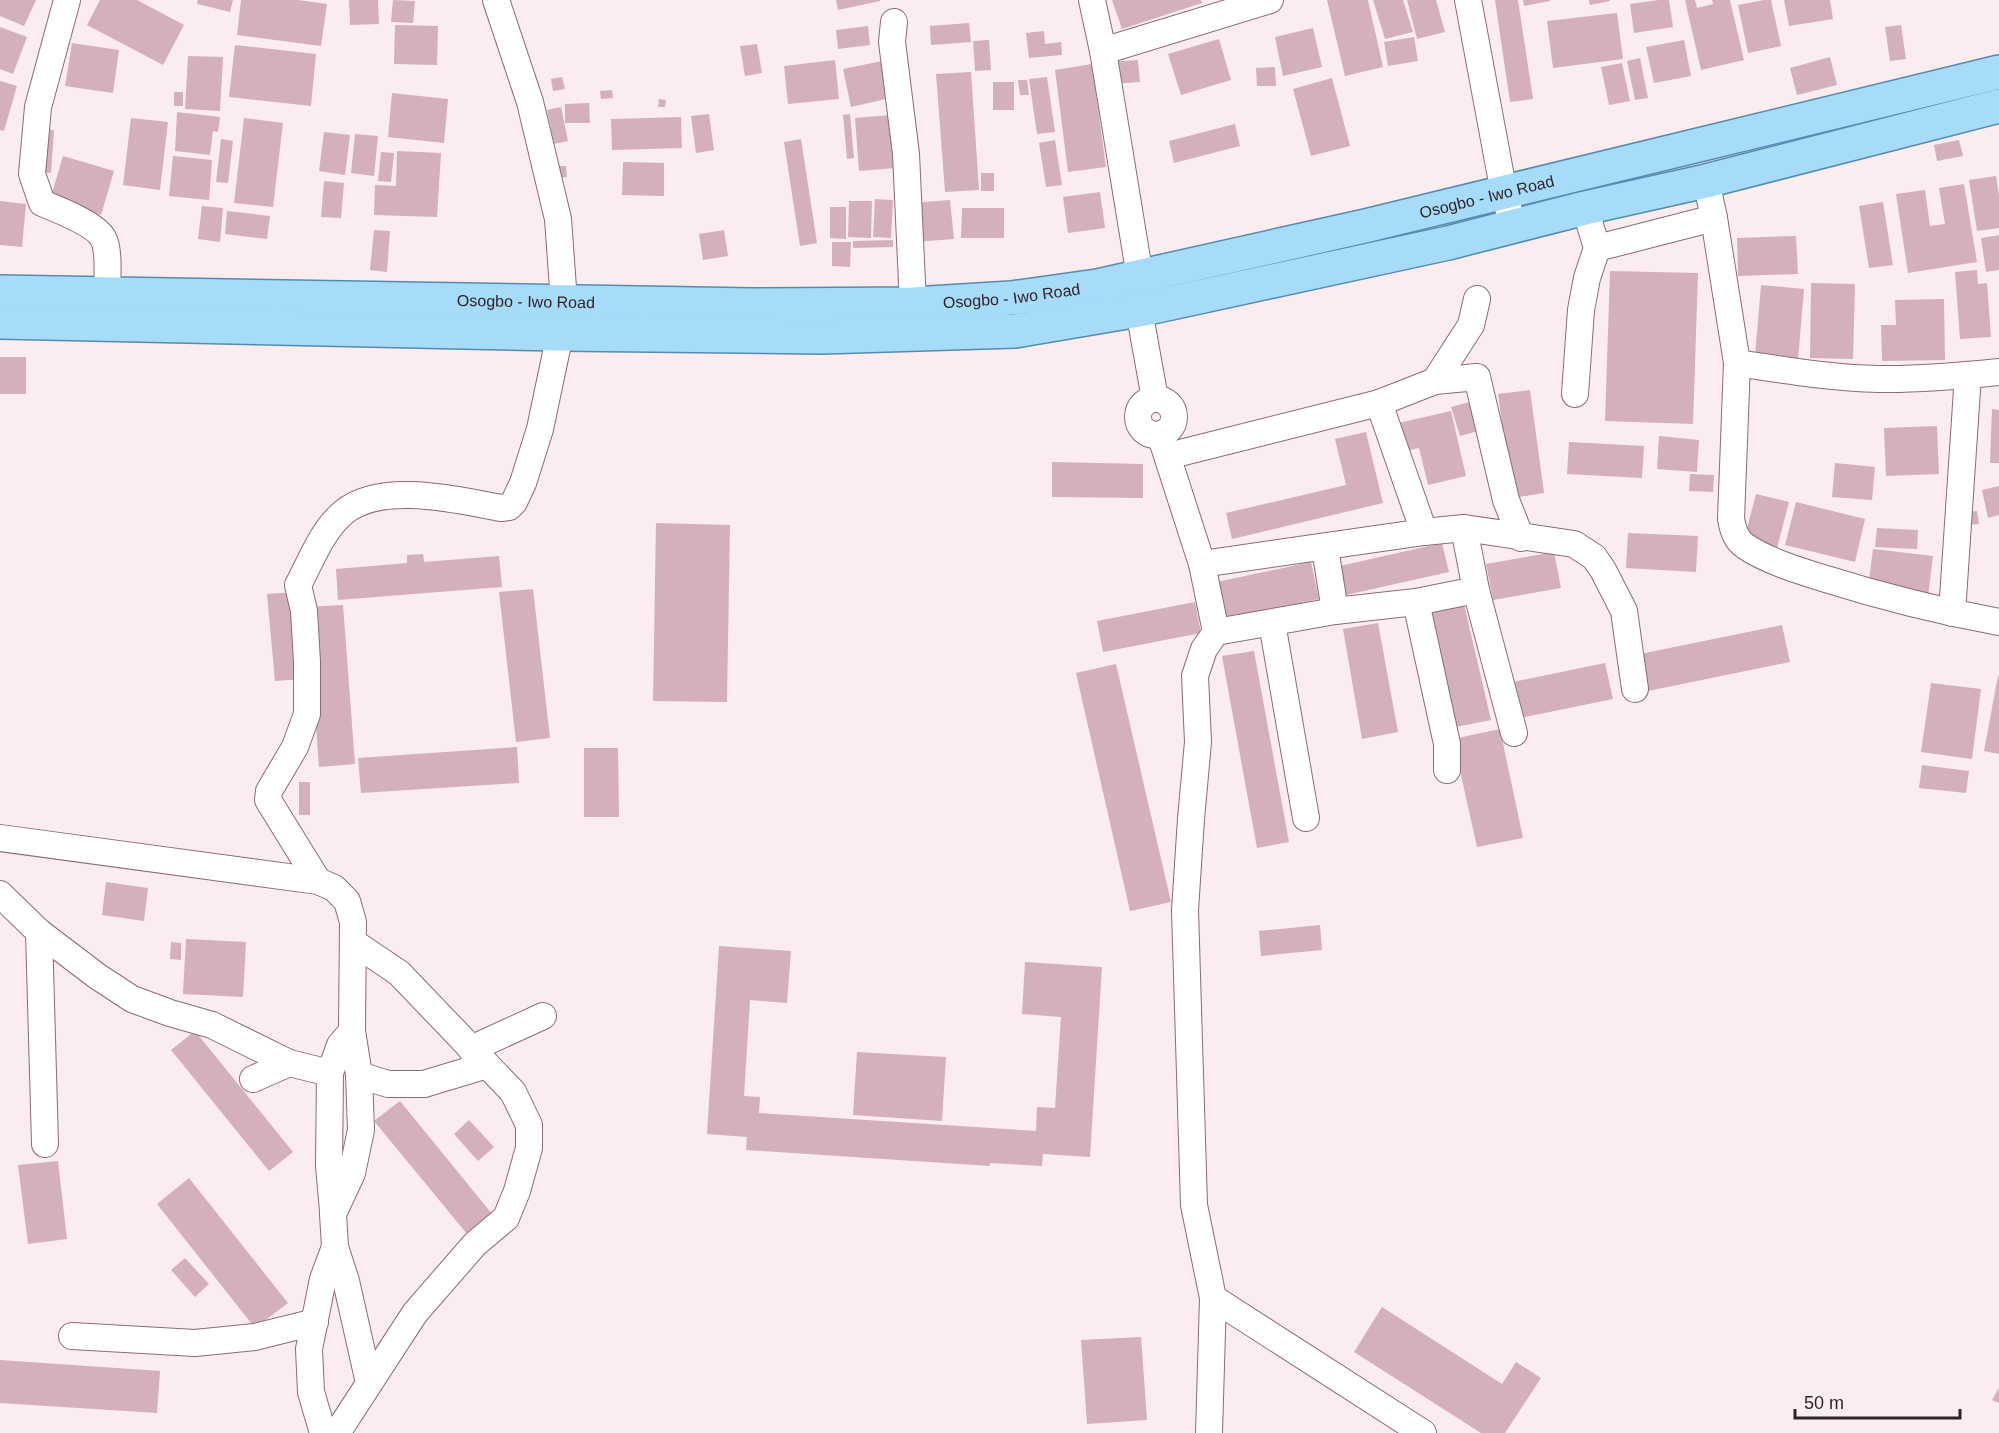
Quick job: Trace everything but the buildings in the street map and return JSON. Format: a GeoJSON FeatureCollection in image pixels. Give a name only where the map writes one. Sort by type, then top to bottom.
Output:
{"type":"FeatureCollection","features":[{"type":"Feature","properties":{"kind":"main road","name":"Osogbo - Iwo Road"},"geometry":{"type":"LineString","coordinates":[[0,292],[753,305],[913,304],[1011,298],[1097,286],[1140,277],[1504,193],[1999,72]]}},
{"type":"Feature","properties":{"kind":"main road","name":"Osogbo - Iwo Road"},"geometry":{"type":"LineString","coordinates":[[0,322],[822,337],[1015,331],[1139,310],[1448,243],[1585,208],[1706,181],[1999,106]]}},
{"type":"Feature","properties":{"kind":"main road"},"geometry":{"type":"LineString","coordinates":[[663,303],[663,335]]}},
{"type":"Feature","properties":{"kind":"street"},"geometry":{"type":"LineString","coordinates":[[66,0],[38,107],[32,174],[42,203],[66,213],[98,232],[104,239],[107,294]]}},
{"type":"Feature","properties":{"kind":"street"},"geometry":{"type":"LineString","coordinates":[[496,0],[531,102],[558,219],[564,302]]}},
{"type":"Feature","properties":{"kind":"street"},"geometry":{"type":"LineString","coordinates":[[1092,0],[1103,51],[1140,277]]}},
{"type":"Feature","properties":{"kind":"street"},"geometry":{"type":"LineString","coordinates":[[1103,51],[1270,0]]}},
{"type":"Feature","properties":{"kind":"street"},"geometry":{"type":"LineString","coordinates":[[1468,0],[1504,193],[1514,226]]}},
{"type":"Feature","properties":{"kind":"street"},"geometry":{"type":"LineString","coordinates":[[894,22],[892,42],[906,154],[913,304]]}},
{"type":"Feature","properties":{"kind":"street"},"geometry":{"type":"LineString","coordinates":[[1706,181],[1737,363],[1731,519],[1735,535],[1744,546],[1791,569],[1867,592],[1999,622]]}},
{"type":"Feature","properties":{"kind":"street"},"geometry":{"type":"LineString","coordinates":[[1575,394],[1581,310],[1587,279],[1598,248],[1585,208]]}},
{"type":"Feature","properties":{"kind":"street"},"geometry":{"type":"LineString","coordinates":[[1598,248],[1714,218]]}},
{"type":"Feature","properties":{"kind":"street"},"geometry":{"type":"LineString","coordinates":[[1435,381],[1471,325],[1478,299]]}},
{"type":"Feature","properties":{"kind":"street"},"geometry":{"type":"LineString","coordinates":[[1139,310],[1155,399],[1144,403],[1138,414],[1139,420],[1144,430],[1154,434],[1164,445],[1202,564],[1216,632]]}},
{"type":"Feature","properties":{"kind":"street"},"geometry":{"type":"LineString","coordinates":[[318,881],[268,800],[269,791],[295,747],[307,714],[304,611],[298,585],[326,532],[345,511],[371,499],[401,495],[443,497],[501,508],[508,507],[514,502],[523,483],[540,429],[560,334]]}},
{"type":"Feature","properties":{"kind":"street"},"geometry":{"type":"LineString","coordinates":[[1737,363],[1807,374],[1880,379],[1999,372]]}},
{"type":"Feature","properties":{"kind":"street"},"geometry":{"type":"LineString","coordinates":[[1952,613],[1968,375]]}},
{"type":"Feature","properties":{"kind":"street"},"geometry":{"type":"LineString","coordinates":[[1164,445],[1379,404],[1435,381],[1477,377],[1506,500],[1521,538]]}},
{"type":"Feature","properties":{"kind":"street"},"geometry":{"type":"LineString","coordinates":[[1379,404],[1424,532]]}},
{"type":"Feature","properties":{"kind":"street"},"geometry":{"type":"LineString","coordinates":[[1464,528],[1476,590],[1514,733]]}},
{"type":"Feature","properties":{"kind":"street"},"geometry":{"type":"LineString","coordinates":[[1202,564],[1464,528],[1574,544],[1594,556],[1624,611],[1635,689]]}},
{"type":"Feature","properties":{"kind":"street"},"geometry":{"type":"LineString","coordinates":[[1325,548],[1335,611]]}},
{"type":"Feature","properties":{"kind":"street"},"geometry":{"type":"LineString","coordinates":[[1209,1433],[1213,1298],[1194,1205],[1185,910],[1198,742],[1195,676],[1204,649],[1216,632],[1335,611],[1416,602],[1476,590]]}},
{"type":"Feature","properties":{"kind":"street"},"geometry":{"type":"LineString","coordinates":[[1416,602],[1447,744],[1447,770]]}},
{"type":"Feature","properties":{"kind":"street"},"geometry":{"type":"LineString","coordinates":[[1272,623],[1306,818]]}},
{"type":"Feature","properties":{"kind":"street"},"geometry":{"type":"LineString","coordinates":[[0,838],[318,881],[334,888],[347,901],[353,922],[352,1031],[359,1075],[361,1131],[352,1173],[333,1214]]}},
{"type":"Feature","properties":{"kind":"street"},"geometry":{"type":"LineString","coordinates":[[0,894],[39,932],[132,999],[212,1025],[289,1063],[330,1073]]}},
{"type":"Feature","properties":{"kind":"street"},"geometry":{"type":"LineString","coordinates":[[39,932],[45,1144]]}},
{"type":"Feature","properties":{"kind":"street"},"geometry":{"type":"LineString","coordinates":[[337,1433],[415,1313],[475,1244],[506,1218],[517,1191],[529,1148],[529,1125],[513,1092],[399,973],[353,942]]}},
{"type":"Feature","properties":{"kind":"street"},"geometry":{"type":"LineString","coordinates":[[359,1075],[388,1084],[424,1084],[479,1057],[543,1016]]}},
{"type":"Feature","properties":{"kind":"street"},"geometry":{"type":"LineString","coordinates":[[352,1031],[340,1046],[330,1073],[329,1166],[335,1247],[346,1281],[369,1383]]}},
{"type":"Feature","properties":{"kind":"street"},"geometry":{"type":"LineString","coordinates":[[253,1079],[289,1063]]}},
{"type":"Feature","properties":{"kind":"street"},"geometry":{"type":"LineString","coordinates":[[323,1433],[311,1392],[309,1349],[323,1280],[335,1247]]}},
{"type":"Feature","properties":{"kind":"street"},"geometry":{"type":"LineString","coordinates":[[1213,1298],[1424,1433]]}},
{"type":"Feature","properties":{"kind":"street"},"geometry":{"type":"LineString","coordinates":[[72,1336],[195,1343],[255,1337],[315,1322]]}}]}
